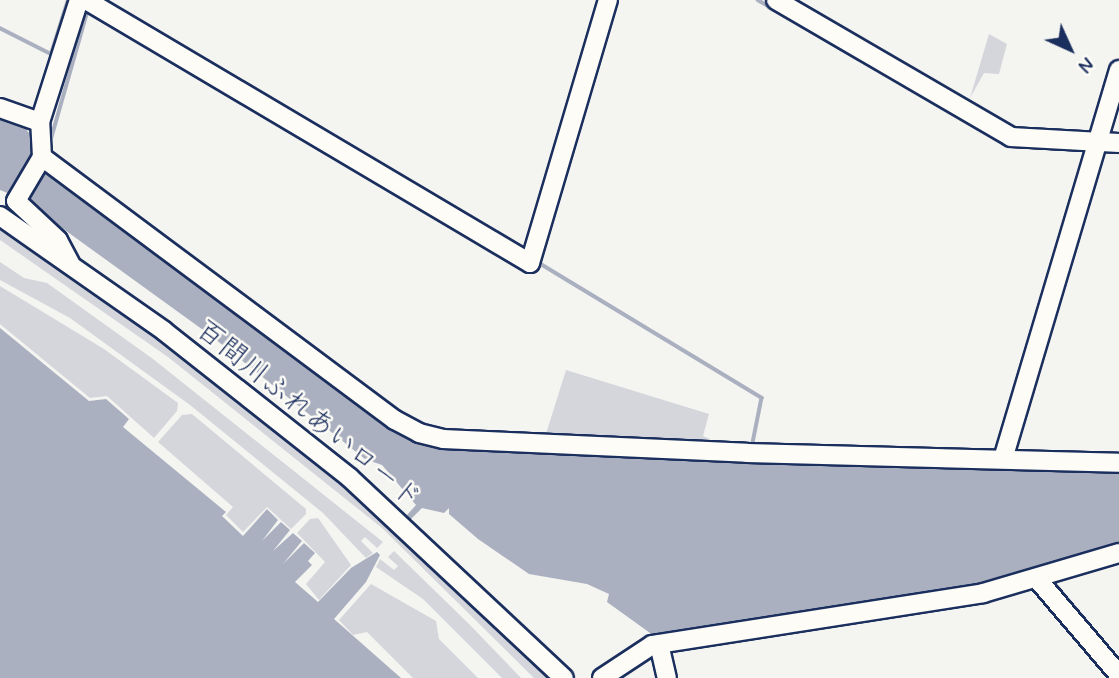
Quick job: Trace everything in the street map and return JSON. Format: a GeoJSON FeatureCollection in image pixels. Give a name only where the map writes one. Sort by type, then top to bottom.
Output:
{"type":"FeatureCollection","features":[{"type":"Feature","properties":{"kind":"street"},"geometry":{"type":"LineString","coordinates":[[70,263],[58,240],[11,199],[41,159],[40,122],[79,0]]}},
{"type":"Feature","properties":{"kind":"street"},"geometry":{"type":"LineString","coordinates":[[92,2],[532,258],[608,0]]}},
{"type":"Feature","properties":{"kind":"street"},"geometry":{"type":"LineString","coordinates":[[776,0],[1011,137],[1095,148],[1119,143]]}},
{"type":"Feature","properties":{"kind":"street"},"geometry":{"type":"LineString","coordinates":[[1003,459],[1119,69]]}},
{"type":"Feature","properties":{"kind":"street"},"geometry":{"type":"LineString","coordinates":[[0,108],[40,122]]}},
{"type":"Feature","properties":{"kind":"street"},"geometry":{"type":"LineString","coordinates":[[41,159],[395,420],[418,433],[443,439],[733,452],[1119,463]]}},
{"type":"Feature","properties":{"kind":"street","name":"百間川ふれあいロード"},"geometry":{"type":"LineString","coordinates":[[0,216],[70,263],[350,478],[564,678]]}},
{"type":"Feature","properties":{"kind":"street"},"geometry":{"type":"LineString","coordinates":[[602,678],[634,655],[659,644],[983,593],[1038,580],[1119,553]]}},
{"type":"Feature","properties":{"kind":"street"},"geometry":{"type":"LineString","coordinates":[[1038,580],[1119,675]]}},
{"type":"Feature","properties":{"kind":"street"},"geometry":{"type":"LineString","coordinates":[[659,644],[667,678]]}},
{"type":"Feature","properties":{"kind":"shaded area"},"geometry":{"type":"Polygon","coordinates":[[[989,34],[1007,44],[999,74],[984,73],[970,98],[989,34]]]}},
{"type":"Feature","properties":{"kind":"shaded area"},"geometry":{"type":"Polygon","coordinates":[[[0,226],[174,349],[302,448],[390,523],[553,678],[534,678],[382,528],[168,357],[0,240],[0,226]]]}},
{"type":"Feature","properties":{"kind":"shaded area"},"geometry":{"type":"Polygon","coordinates":[[[0,262],[24,278],[47,283],[153,359],[383,542],[377,548],[365,537],[361,541],[373,553],[366,558],[323,513],[190,405],[70,318],[0,280],[0,262]]]}},
{"type":"Feature","properties":{"kind":"shaded area"},"geometry":{"type":"Polygon","coordinates":[[[0,286],[104,349],[178,403],[177,411],[154,438],[107,396],[90,398],[0,324],[0,286]]]}},
{"type":"Feature","properties":{"kind":"shaded area"},"geometry":{"type":"Polygon","coordinates":[[[566,370],[709,414],[703,436],[710,439],[708,444],[545,437],[566,370]]]}},
{"type":"Feature","properties":{"kind":"shaded area"},"geometry":{"type":"Polygon","coordinates":[[[192,414],[306,509],[306,514],[291,529],[267,507],[243,532],[226,515],[233,507],[158,442],[182,415],[192,414]]]}},
{"type":"Feature","properties":{"kind":"shaded area"},"geometry":{"type":"Polygon","coordinates":[[[318,518],[351,565],[319,600],[306,584],[325,562],[297,533],[310,519],[318,518]]]}},
{"type":"Feature","properties":{"kind":"shaded area"},"geometry":{"type":"Polygon","coordinates":[[[394,551],[521,678],[502,678],[423,599],[376,567],[380,559],[394,570],[398,566],[388,557],[394,551]]]}},
{"type":"Feature","properties":{"kind":"shaded area"},"geometry":{"type":"Polygon","coordinates":[[[371,584],[436,621],[439,639],[478,678],[413,678],[367,632],[353,635],[339,620],[371,584]]]}},
{"type":"Feature","properties":{"kind":"water"},"geometry":{"type":"Polygon","coordinates":[[[0,112],[27,122],[27,131],[34,137],[32,157],[395,429],[1119,470],[1119,549],[1010,581],[650,639],[650,633],[607,602],[609,594],[587,584],[529,574],[478,539],[449,514],[449,508],[444,513],[422,508],[410,520],[407,515],[416,505],[382,465],[365,459],[210,335],[22,199],[0,190],[0,112]]]}},
{"type":"Feature","properties":{"kind":"water"},"geometry":{"type":"Polygon","coordinates":[[[0,328],[89,401],[106,399],[129,419],[123,427],[226,512],[222,516],[243,536],[267,509],[278,520],[262,541],[281,522],[290,530],[273,551],[293,533],[302,541],[283,564],[304,543],[315,553],[308,561],[312,565],[295,582],[318,602],[351,568],[377,552],[380,555],[366,582],[334,619],[401,678],[0,678],[0,328]]]}},
{"type":"Feature","properties":{"kind":"waterway"},"geometry":{"type":"LineString","coordinates":[[0,28],[51,54],[68,0]]}},
{"type":"Feature","properties":{"kind":"waterway"},"geometry":{"type":"LineString","coordinates":[[103,0],[167,38]]}},
{"type":"Feature","properties":{"kind":"waterway"},"geometry":{"type":"LineString","coordinates":[[758,0],[857,58]]}},
{"type":"Feature","properties":{"kind":"waterway"},"geometry":{"type":"LineString","coordinates":[[49,146],[88,9]]}},
{"type":"Feature","properties":{"kind":"waterway"},"geometry":{"type":"LineString","coordinates":[[1007,143],[1071,149]]}},
{"type":"Feature","properties":{"kind":"waterway"},"geometry":{"type":"LineString","coordinates":[[536,261],[762,398],[753,443]]}},
{"type":"Feature","properties":{"kind":"waterway"},"geometry":{"type":"LineString","coordinates":[[1052,580],[1119,660]]}}]}
